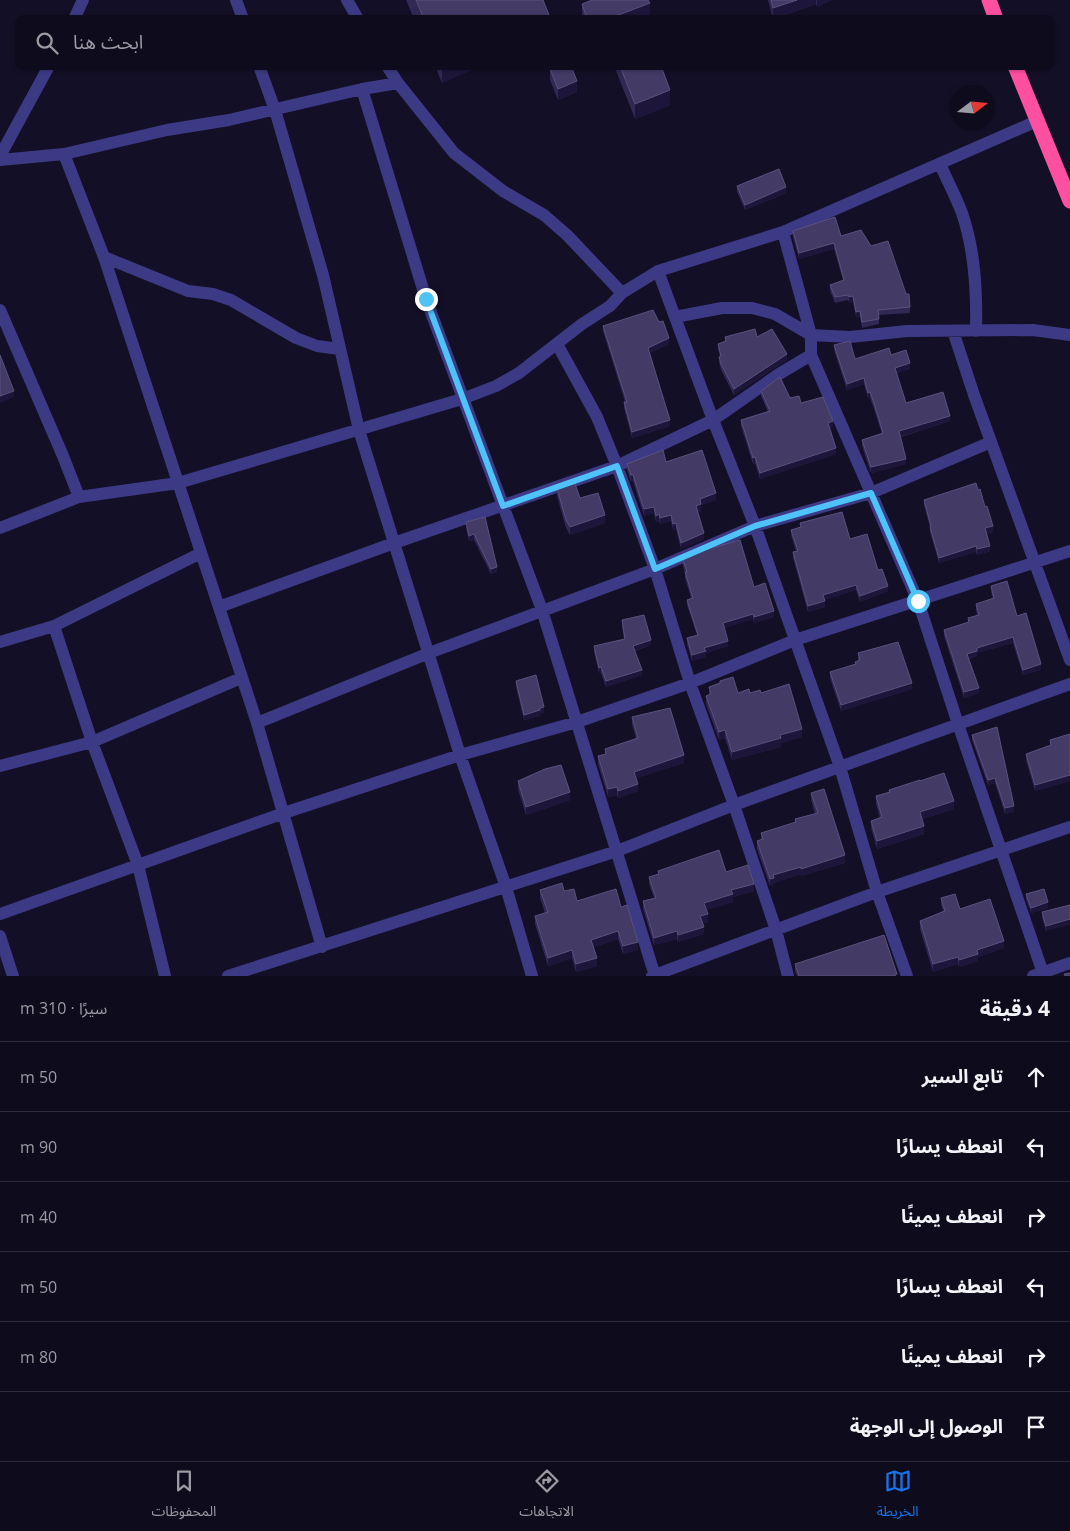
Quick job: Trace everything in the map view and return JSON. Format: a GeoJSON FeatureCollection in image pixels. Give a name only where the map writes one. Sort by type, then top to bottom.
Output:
{"type":"FeatureCollection","features":[{"type":"Feature","properties":{"kind":"highway"},"geometry":{"type":"LineString","coordinates":[[989,0],[995,15]]}},
{"type":"Feature","properties":{"kind":"highway"},"geometry":{"type":"LineString","coordinates":[[1017,70],[1070,201]]}},
{"type":"Feature","properties":{"kind":"street"},"geometry":{"type":"LineString","coordinates":[[76,15],[82,0]]}},
{"type":"Feature","properties":{"kind":"street"},"geometry":{"type":"LineString","coordinates":[[236,0],[242,15]]}},
{"type":"Feature","properties":{"kind":"street"},"geometry":{"type":"LineString","coordinates":[[347,0],[356,15]]}},
{"type":"Feature","properties":{"kind":"street"},"geometry":{"type":"LineString","coordinates":[[0,156],[47,70]]}},
{"type":"Feature","properties":{"kind":"street"},"geometry":{"type":"LineString","coordinates":[[260,70],[275,110],[323,274],[359,430],[460,755],[506,888],[532,976]]}},
{"type":"Feature","properties":{"kind":"street"},"geometry":{"type":"LineString","coordinates":[[390,70],[454,153],[503,191],[544,215],[567,234],[622,293]]}},
{"type":"Feature","properties":{"kind":"street"},"geometry":{"type":"LineString","coordinates":[[0,160],[64,154],[167,130],[229,120],[362,89],[398,83]]}},
{"type":"Feature","properties":{"kind":"street"},"geometry":{"type":"LineString","coordinates":[[362,89],[426,299],[542,610],[654,976],[877,892],[1070,827]]}},
{"type":"Feature","properties":{"kind":"street"},"geometry":{"type":"LineString","coordinates":[[0,528],[79,497],[178,483],[462,399],[496,386],[519,373],[582,324],[610,306],[622,293],[658,271],[782,232],[1038,121]]}},
{"type":"Feature","properties":{"kind":"street"},"geometry":{"type":"LineString","coordinates":[[64,154],[104,257],[257,723],[322,947]]}},
{"type":"Feature","properties":{"kind":"street"},"geometry":{"type":"LineString","coordinates":[[940,164],[961,213],[972,253],[977,300],[976,330]]}},
{"type":"Feature","properties":{"kind":"street"},"geometry":{"type":"LineString","coordinates":[[782,232],[811,336],[811,355],[918,601],[1040,975],[1070,963]]}},
{"type":"Feature","properties":{"kind":"street"},"geometry":{"type":"LineString","coordinates":[[104,257],[188,291],[213,294],[230,300],[296,338],[317,346],[340,349]]}},
{"type":"Feature","properties":{"kind":"street"},"geometry":{"type":"LineString","coordinates":[[658,271],[713,420],[755,526],[840,767],[877,892],[907,976]]}},
{"type":"Feature","properties":{"kind":"street"},"geometry":{"type":"LineString","coordinates":[[675,317],[722,308],[752,308],[774,314],[811,336],[850,337],[907,330],[1033,330],[1070,335]]}},
{"type":"Feature","properties":{"kind":"street"},"geometry":{"type":"LineString","coordinates":[[0,310],[79,497]]}},
{"type":"Feature","properties":{"kind":"street"},"geometry":{"type":"LineString","coordinates":[[952,331],[1070,660]]}},
{"type":"Feature","properties":{"kind":"street"},"geometry":{"type":"LineString","coordinates":[[557,344],[597,417],[655,569],[690,683],[776,930],[788,976]]}},
{"type":"Feature","properties":{"kind":"street"},"geometry":{"type":"LineString","coordinates":[[219,607],[394,543],[617,466],[713,420],[779,374],[811,355]]}},
{"type":"Feature","properties":{"kind":"street"},"geometry":{"type":"LineString","coordinates":[[257,723],[429,653],[655,569],[755,526],[871,493],[991,442]]}},
{"type":"Feature","properties":{"kind":"street"},"geometry":{"type":"LineString","coordinates":[[0,914],[284,813],[460,755],[577,722],[690,683],[795,640],[1070,551]]}},
{"type":"Feature","properties":{"kind":"street"},"geometry":{"type":"LineString","coordinates":[[0,642],[54,626],[201,553]]}},
{"type":"Feature","properties":{"kind":"street"},"geometry":{"type":"LineString","coordinates":[[54,626],[92,742],[138,865],[166,976]]}},
{"type":"Feature","properties":{"kind":"street"},"geometry":{"type":"LineString","coordinates":[[0,766],[92,742],[241,678]]}},
{"type":"Feature","properties":{"kind":"street"},"geometry":{"type":"LineString","coordinates":[[228,976],[617,851],[734,805],[1070,684]]}},
{"type":"Feature","properties":{"kind":"street"},"geometry":{"type":"LineString","coordinates":[[0,936],[13,976]]}},
{"type":"Feature","properties":{"kind":"building"},"geometry":{"type":"Polygon","coordinates":[[[416,0],[543,0],[549,15],[422,15],[416,0]]]}},
{"type":"Feature","properties":{"kind":"building"},"geometry":{"type":"Polygon","coordinates":[[[592,0],[648,0],[650,3],[618,15],[586,15],[582,4],[592,0]]]}},
{"type":"Feature","properties":{"kind":"building"},"geometry":{"type":"Polygon","coordinates":[[[771,0],[797,0],[773,8],[771,0]]]}},
{"type":"Feature","properties":{"kind":"building"},"geometry":{"type":"Polygon","coordinates":[[[550,70],[573,70],[577,81],[558,89],[550,70]]]}},
{"type":"Feature","properties":{"kind":"building"},"geometry":{"type":"Polygon","coordinates":[[[622,70],[662,70],[670,90],[635,104],[622,70]]]}},
{"type":"Feature","properties":{"kind":"building"},"geometry":{"type":"Polygon","coordinates":[[[779,169],[786,187],[745,205],[737,186],[779,169]]]}},
{"type":"Feature","properties":{"kind":"building"},"geometry":{"type":"Polygon","coordinates":[[[835,217],[841,236],[861,230],[871,246],[888,241],[906,294],[909,294],[910,307],[878,310],[879,319],[862,322],[860,311],[856,312],[853,296],[835,297],[830,285],[844,280],[834,243],[799,253],[793,231],[835,217]]]}},
{"type":"Feature","properties":{"kind":"building"},"geometry":{"type":"Polygon","coordinates":[[[653,310],[659,322],[663,321],[669,338],[648,348],[670,420],[632,432],[624,402],[627,402],[603,326],[653,310]]]}},
{"type":"Feature","properties":{"kind":"building"},"geometry":{"type":"Polygon","coordinates":[[[755,329],[757,337],[772,329],[787,354],[734,389],[721,364],[718,344],[726,341],[725,337],[755,329]]]}},
{"type":"Feature","properties":{"kind":"building"},"geometry":{"type":"Polygon","coordinates":[[[850,341],[855,359],[889,348],[891,355],[906,350],[910,363],[895,368],[906,403],[943,392],[950,416],[899,431],[906,459],[871,467],[862,440],[883,433],[864,378],[847,384],[834,345],[850,341]]]}},
{"type":"Feature","properties":{"kind":"building"},"geometry":{"type":"Polygon","coordinates":[[[0,355],[14,391],[0,396],[0,355]]]}},
{"type":"Feature","properties":{"kind":"building"},"geometry":{"type":"Polygon","coordinates":[[[780,377],[790,398],[799,396],[801,403],[823,397],[833,421],[828,423],[836,448],[760,473],[755,457],[753,458],[741,420],[770,411],[761,391],[780,377]]]}},
{"type":"Feature","properties":{"kind":"building"},"geometry":{"type":"Polygon","coordinates":[[[663,450],[666,462],[702,450],[716,493],[700,499],[701,504],[696,506],[704,533],[681,543],[676,523],[673,524],[671,515],[660,518],[659,514],[656,516],[654,507],[644,509],[633,475],[631,475],[627,464],[663,450]]]}},
{"type":"Feature","properties":{"kind":"building"},"geometry":{"type":"Polygon","coordinates":[[[574,481],[580,498],[598,493],[605,515],[570,527],[566,520],[557,488],[574,481]]]}},
{"type":"Feature","properties":{"kind":"building"},"geometry":{"type":"Polygon","coordinates":[[[976,483],[978,490],[980,489],[985,507],[987,506],[993,526],[985,528],[990,546],[977,549],[976,546],[939,558],[924,500],[976,483]]]}},
{"type":"Feature","properties":{"kind":"building"},"geometry":{"type":"Polygon","coordinates":[[[842,512],[850,539],[867,534],[878,570],[882,569],[888,586],[860,596],[856,585],[823,595],[825,601],[808,606],[793,552],[798,551],[791,530],[801,527],[800,523],[842,512]]]}},
{"type":"Feature","properties":{"kind":"building"},"geometry":{"type":"Polygon","coordinates":[[[485,517],[497,567],[491,569],[474,534],[469,536],[466,522],[485,517]]]}},
{"type":"Feature","properties":{"kind":"building"},"geometry":{"type":"Polygon","coordinates":[[[740,540],[754,587],[765,583],[774,611],[754,617],[753,614],[723,623],[728,641],[704,648],[706,651],[692,655],[687,638],[698,635],[687,600],[693,598],[683,560],[708,549],[740,540]]]}},
{"type":"Feature","properties":{"kind":"building"},"geometry":{"type":"Polygon","coordinates":[[[1007,581],[1017,616],[1026,613],[1041,664],[1023,670],[1013,637],[977,648],[977,651],[967,654],[979,688],[964,692],[944,630],[969,622],[968,618],[979,615],[976,604],[994,598],[991,586],[1007,581]]]}},
{"type":"Feature","properties":{"kind":"building"},"geometry":{"type":"Polygon","coordinates":[[[644,615],[651,640],[633,646],[642,670],[606,681],[601,667],[599,668],[594,646],[625,639],[622,620],[644,615]]]}},
{"type":"Feature","properties":{"kind":"building"},"geometry":{"type":"Polygon","coordinates":[[[898,642],[912,683],[841,705],[830,672],[856,664],[855,662],[860,660],[858,653],[898,642]]]}},
{"type":"Feature","properties":{"kind":"building"},"geometry":{"type":"Polygon","coordinates":[[[536,675],[544,707],[524,715],[516,681],[536,675]]]}},
{"type":"Feature","properties":{"kind":"building"},"geometry":{"type":"Polygon","coordinates":[[[733,677],[738,693],[749,689],[750,693],[760,690],[761,693],[789,684],[802,729],[780,735],[781,738],[732,752],[725,730],[719,732],[706,696],[711,694],[709,687],[733,677]]]}},
{"type":"Feature","properties":{"kind":"building"},"geometry":{"type":"Polygon","coordinates":[[[670,708],[684,755],[634,772],[638,784],[618,791],[617,787],[608,789],[598,756],[606,754],[605,749],[638,738],[632,717],[670,708]]]}},
{"type":"Feature","properties":{"kind":"building"},"geometry":{"type":"Polygon","coordinates":[[[997,727],[1014,806],[1005,808],[995,778],[988,780],[972,735],[997,727]]]}},
{"type":"Feature","properties":{"kind":"building"},"geometry":{"type":"Polygon","coordinates":[[[1070,734],[1070,775],[1035,785],[1026,754],[1051,745],[1050,740],[1070,734]]]}},
{"type":"Feature","properties":{"kind":"building"},"geometry":{"type":"Polygon","coordinates":[[[561,765],[570,792],[526,807],[518,781],[545,769],[561,765]]]}},
{"type":"Feature","properties":{"kind":"building"},"geometry":{"type":"Polygon","coordinates":[[[944,773],[954,801],[920,812],[924,826],[877,841],[871,821],[882,817],[876,796],[890,792],[889,790],[944,773]]]}},
{"type":"Feature","properties":{"kind":"building"},"geometry":{"type":"Polygon","coordinates":[[[824,789],[845,855],[801,869],[801,867],[773,875],[774,878],[770,879],[757,841],[763,839],[761,833],[796,822],[795,819],[818,813],[811,793],[824,789]]]}},
{"type":"Feature","properties":{"kind":"building"},"geometry":{"type":"Polygon","coordinates":[[[719,850],[726,872],[748,865],[754,884],[731,890],[733,894],[704,903],[708,914],[700,916],[704,927],[678,935],[677,931],[654,938],[643,901],[656,898],[649,877],[659,874],[658,871],[719,850]]]}},
{"type":"Feature","properties":{"kind":"building"},"geometry":{"type":"Polygon","coordinates":[[[562,883],[564,891],[574,889],[577,901],[616,889],[621,907],[627,905],[638,942],[623,946],[618,931],[591,940],[597,958],[576,964],[572,950],[548,958],[535,916],[548,912],[540,890],[562,883]]]}},
{"type":"Feature","properties":{"kind":"building"},"geometry":{"type":"Polygon","coordinates":[[[1044,889],[1048,902],[1031,908],[1026,894],[1044,889]]]}},
{"type":"Feature","properties":{"kind":"building"},"geometry":{"type":"Polygon","coordinates":[[[955,894],[960,909],[990,899],[1004,941],[977,950],[978,954],[959,960],[958,957],[933,964],[920,921],[945,911],[941,898],[955,894]]]}},
{"type":"Feature","properties":{"kind":"building"},"geometry":{"type":"Polygon","coordinates":[[[1070,905],[1070,919],[1046,926],[1042,912],[1070,905]]]}},
{"type":"Feature","properties":{"kind":"building"},"geometry":{"type":"Polygon","coordinates":[[[884,935],[897,974],[895,976],[799,976],[795,964],[884,935]]]}},
{"type":"Feature","properties":{"kind":"route"},"geometry":{"type":"LineString","coordinates":[[426,299],[503,506],[617,466],[655,569],[755,526],[871,493],[918,601]]}}]}
